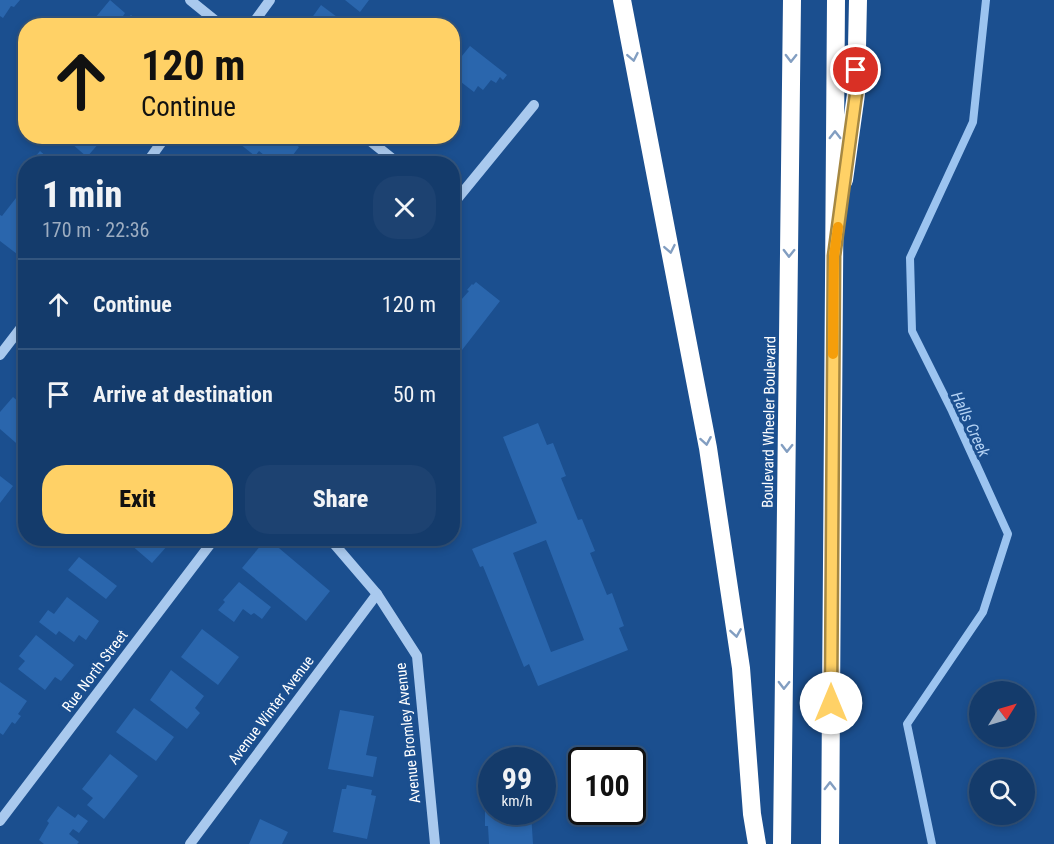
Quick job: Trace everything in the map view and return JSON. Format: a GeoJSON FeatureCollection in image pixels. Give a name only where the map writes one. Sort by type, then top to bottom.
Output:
{"type":"FeatureCollection","features":[{"type":"Feature","properties":{"kind":"highway"},"geometry":{"type":"LineString","coordinates":[[622,0],[708,447],[741,668],[752,814],[757,844]]}},
{"type":"Feature","properties":{"kind":"highway","name":"Boulevard Wheeler Boulevard"},"geometry":{"type":"LineString","coordinates":[[782,844],[792,0]]}},
{"type":"Feature","properties":{"kind":"highway"},"geometry":{"type":"LineString","coordinates":[[830,844],[836,0]]}},
{"type":"Feature","properties":{"kind":"highway"},"geometry":{"type":"LineString","coordinates":[[834,256],[856,94],[858,0]]}},
{"type":"Feature","properties":{"kind":"street"},"geometry":{"type":"LineString","coordinates":[[190,0],[212,18]]}},
{"type":"Feature","properties":{"kind":"street"},"geometry":{"type":"LineString","coordinates":[[257,18],[270,0]]}},
{"type":"Feature","properties":{"kind":"street"},"geometry":{"type":"LineString","coordinates":[[460,195],[534,105]]}},
{"type":"Feature","properties":{"kind":"street"},"geometry":{"type":"LineString","coordinates":[[374,144],[389,156]]}},
{"type":"Feature","properties":{"kind":"street"},"geometry":{"type":"LineString","coordinates":[[0,355],[18,331]]}},
{"type":"Feature","properties":{"kind":"street","name":"Rue North Street"},"geometry":{"type":"LineString","coordinates":[[0,821],[209,546]]}},
{"type":"Feature","properties":{"kind":"street","name":"Avenue Bromley Avenue"},"geometry":{"type":"LineString","coordinates":[[336,546],[377,594],[417,656],[435,844]]}},
{"type":"Feature","properties":{"kind":"street","name":"Avenue Winter Avenue"},"geometry":{"type":"LineString","coordinates":[[190,844],[377,594]]}},
{"type":"Feature","properties":{"kind":"building"},"geometry":{"type":"Polygon","coordinates":[[[0,0],[20,0],[14,7],[11,6],[3,18],[0,16],[0,0]]]}},
{"type":"Feature","properties":{"kind":"building"},"geometry":{"type":"Polygon","coordinates":[[[110,0],[125,13],[123,16],[126,18],[95,18],[110,0]]]}},
{"type":"Feature","properties":{"kind":"building"},"geometry":{"type":"Polygon","coordinates":[[[345,0],[369,0],[360,12],[345,0]]]}},
{"type":"Feature","properties":{"kind":"building"},"geometry":{"type":"Polygon","coordinates":[[[321,5],[338,18],[312,18],[321,5]]]}},
{"type":"Feature","properties":{"kind":"building"},"geometry":{"type":"Polygon","coordinates":[[[470,46],[507,75],[503,80],[500,77],[496,83],[491,80],[483,90],[478,86],[474,92],[460,81],[460,58],[470,46]]]}},
{"type":"Feature","properties":{"kind":"building"},"geometry":{"type":"Polygon","coordinates":[[[72,144],[98,144],[86,156],[72,144]]]}},
{"type":"Feature","properties":{"kind":"building"},"geometry":{"type":"Polygon","coordinates":[[[240,144],[295,144],[299,147],[292,156],[265,156],[259,151],[255,156],[240,144]]]}},
{"type":"Feature","properties":{"kind":"building"},"geometry":{"type":"Polygon","coordinates":[[[40,151],[46,156],[36,156],[40,151]]]}},
{"type":"Feature","properties":{"kind":"building"},"geometry":{"type":"Polygon","coordinates":[[[16,198],[18,199],[17,254],[0,241],[0,215],[2,216],[16,198]]]}},
{"type":"Feature","properties":{"kind":"building"},"geometry":{"type":"Polygon","coordinates":[[[476,282],[500,301],[462,350],[460,348],[460,301],[476,282]]]}},
{"type":"Feature","properties":{"kind":"building"},"geometry":{"type":"Polygon","coordinates":[[[13,397],[18,401],[18,445],[0,429],[0,412],[13,397]]]}},
{"type":"Feature","properties":{"kind":"building"},"geometry":{"type":"Polygon","coordinates":[[[538,423],[547,445],[553,443],[566,476],[561,478],[578,520],[582,519],[595,551],[590,553],[607,595],[612,593],[624,626],[619,628],[628,650],[538,686],[529,664],[524,667],[483,566],[480,567],[472,549],[537,523],[503,437],[538,423]],[[546,540],[513,553],[551,652],[584,640],[546,540]]]}},
{"type":"Feature","properties":{"kind":"building"},"geometry":{"type":"Polygon","coordinates":[[[0,476],[13,486],[0,503],[0,476]]]}},
{"type":"Feature","properties":{"kind":"building"},"geometry":{"type":"Polygon","coordinates":[[[132,546],[167,546],[152,563],[132,546]]]}},
{"type":"Feature","properties":{"kind":"building"},"geometry":{"type":"Polygon","coordinates":[[[260,546],[277,546],[330,591],[306,621],[242,568],[260,546]]]}},
{"type":"Feature","properties":{"kind":"building"},"geometry":{"type":"Polygon","coordinates":[[[79,557],[117,586],[106,599],[68,570],[79,557]]]}},
{"type":"Feature","properties":{"kind":"building"},"geometry":{"type":"Polygon","coordinates":[[[239,582],[271,607],[262,619],[243,609],[234,622],[218,610],[225,602],[223,600],[239,582]]]}},
{"type":"Feature","properties":{"kind":"building"},"geometry":{"type":"Polygon","coordinates":[[[67,597],[99,621],[86,640],[79,635],[74,642],[59,631],[56,635],[39,622],[48,610],[54,614],[67,597]]]}},
{"type":"Feature","properties":{"kind":"building"},"geometry":{"type":"Polygon","coordinates":[[[202,629],[239,657],[218,685],[181,657],[202,629]]]}},
{"type":"Feature","properties":{"kind":"building"},"geometry":{"type":"Polygon","coordinates":[[[36,635],[74,665],[61,681],[55,677],[45,690],[18,669],[25,661],[19,656],[36,635]]]}},
{"type":"Feature","properties":{"kind":"building"},"geometry":{"type":"Polygon","coordinates":[[[171,670],[204,696],[195,708],[200,713],[187,729],[150,700],[171,670]]]}},
{"type":"Feature","properties":{"kind":"building"},"geometry":{"type":"Polygon","coordinates":[[[0,682],[27,701],[18,714],[21,716],[15,724],[12,722],[3,735],[0,733],[0,682]]]}},
{"type":"Feature","properties":{"kind":"building"},"geometry":{"type":"Polygon","coordinates":[[[134,708],[174,737],[156,761],[116,732],[134,708]]]}},
{"type":"Feature","properties":{"kind":"building"},"geometry":{"type":"Polygon","coordinates":[[[340,710],[374,716],[366,755],[377,757],[373,777],[328,769],[340,710]]]}},
{"type":"Feature","properties":{"kind":"building"},"geometry":{"type":"Polygon","coordinates":[[[110,754],[138,776],[104,819],[87,805],[93,798],[82,789],[110,754]]]}},
{"type":"Feature","properties":{"kind":"building"},"geometry":{"type":"Polygon","coordinates":[[[347,785],[372,790],[371,795],[376,796],[367,839],[333,832],[342,789],[346,789],[347,785]]]}},
{"type":"Feature","properties":{"kind":"building"},"geometry":{"type":"Polygon","coordinates":[[[58,806],[75,818],[78,814],[88,821],[79,833],[73,829],[69,834],[79,842],[77,844],[44,844],[39,840],[49,823],[47,821],[58,806]]]}},
{"type":"Feature","properties":{"kind":"building"},"geometry":{"type":"Polygon","coordinates":[[[260,819],[288,832],[282,844],[249,844],[260,819]]]}},
{"type":"Feature","properties":{"kind":"building"},"geometry":{"type":"Polygon","coordinates":[[[532,825],[533,844],[489,844],[488,826],[485,826],[532,825]]]}},
{"type":"Feature","properties":{"kind":"waterway","name":"Halls Creek"},"geometry":{"type":"LineString","coordinates":[[932,844],[907,724],[983,612],[1008,534],[952,411],[912,331],[910,258],[973,122],[986,0]]}},
{"type":"Feature","properties":{"kind":"slow traffic"},"geometry":{"type":"LineString","coordinates":[[833,354],[834,256],[838,227]]}},
{"type":"Feature","properties":{"kind":"route"},"geometry":{"type":"LineString","coordinates":[[831,703],[834,256],[856,94],[856,70]]}}]}
